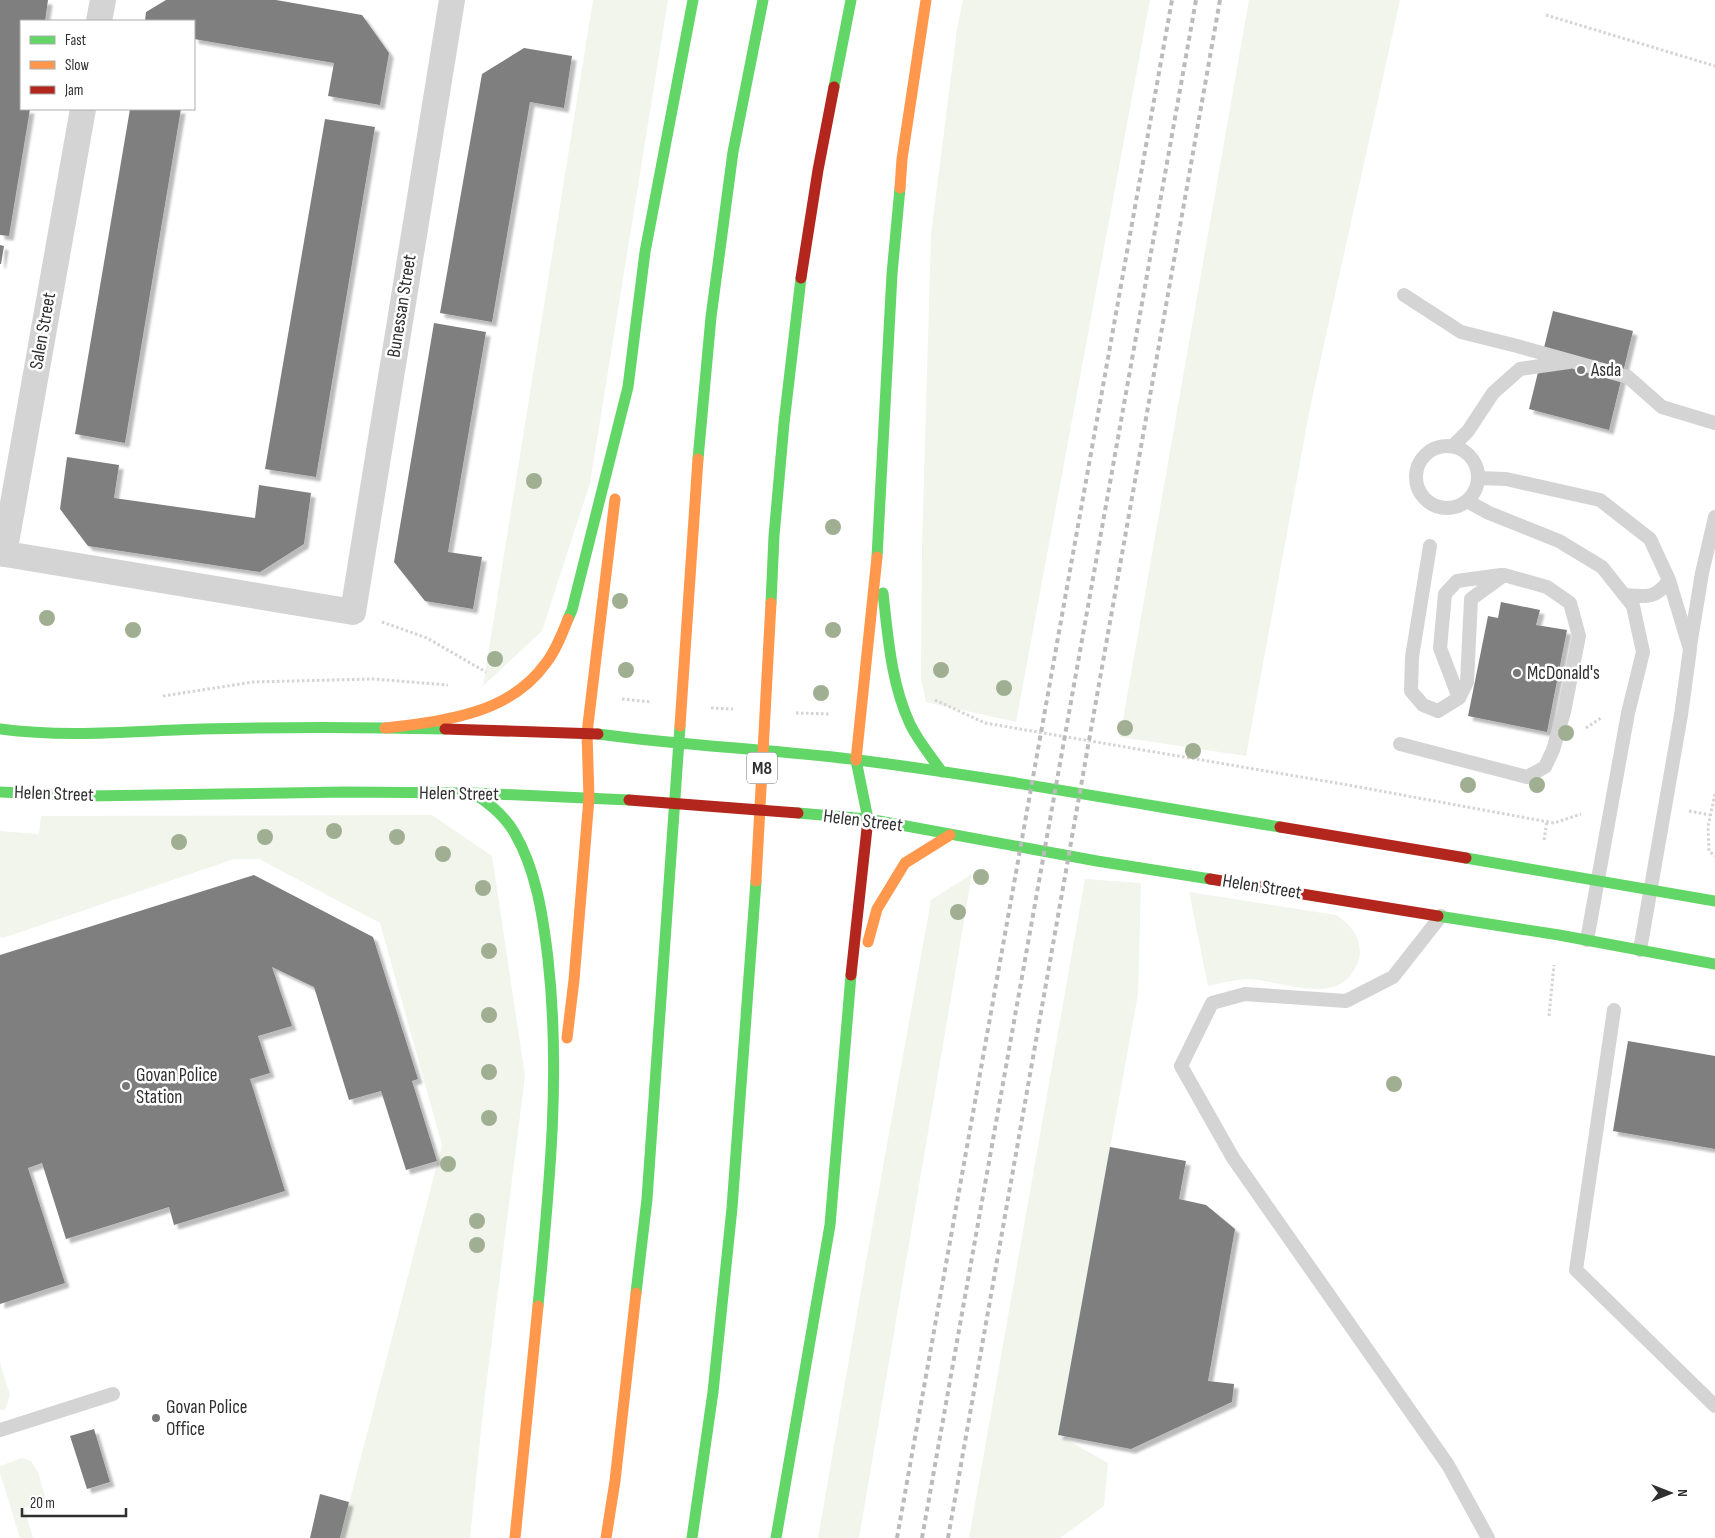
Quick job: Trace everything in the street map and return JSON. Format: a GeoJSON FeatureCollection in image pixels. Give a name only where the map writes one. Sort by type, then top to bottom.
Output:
{"type":"FeatureCollection","features":[{"type":"Feature","properties":{"kind":"main road"},"geometry":{"type":"LineString","coordinates":[[515,1538],[553,1146],[574,980],[589,798],[587,733],[645,252],[693,0]]}},
{"type":"Feature","properties":{"kind":"main road"},"geometry":{"type":"LineString","coordinates":[[606,1538],[647,1199],[695,487],[710,327],[733,152],[762,0]]}},
{"type":"Feature","properties":{"kind":"main road","name":"M8"},"geometry":{"type":"LineString","coordinates":[[692,1538],[713,1392],[732,1208],[756,881],[774,536],[784,423],[799,290],[818,170],[851,0]]}},
{"type":"Feature","properties":{"kind":"main road"},"geometry":{"type":"LineString","coordinates":[[776,1538],[830,1225],[846,1025],[868,819],[856,760],[878,547],[892,274],[902,159],[926,0]]}},
{"type":"Feature","properties":{"kind":"main road"},"geometry":{"type":"LineString","coordinates":[[386,728],[482,712],[498,705],[529,683],[545,664],[561,637],[572,610],[628,387]]}},
{"type":"Feature","properties":{"kind":"main road"},"geometry":{"type":"LineString","coordinates":[[878,547],[892,668],[904,711],[910,725],[942,772]]}},
{"type":"Feature","properties":{"kind":"main road"},"geometry":{"type":"LineString","coordinates":[[0,729],[23,732],[89,733],[386,728],[587,733],[638,740],[809,755],[942,772],[1107,798],[1598,880],[1715,902]]}},
{"type":"Feature","properties":{"kind":"main road","name":"Helen Street"},"geometry":{"type":"LineString","coordinates":[[0,792],[87,796],[325,792],[473,793],[631,800],[868,819],[1097,861],[1587,940],[1715,964]]}},
{"type":"Feature","properties":{"kind":"main road"},"geometry":{"type":"LineString","coordinates":[[473,793],[499,812],[518,839],[529,870],[543,922],[551,979],[554,1026],[553,1146]]}},
{"type":"Feature","properties":{"kind":"main road"},"geometry":{"type":"LineString","coordinates":[[846,1025],[877,909],[905,863],[950,835]]}},
{"type":"Feature","properties":{"kind":"street"},"geometry":{"type":"LineString","coordinates":[[99,20],[103,0]]}},
{"type":"Feature","properties":{"kind":"street","name":"Bunessan Street"},"geometry":{"type":"LineString","coordinates":[[353,612],[452,0]]}},
{"type":"Feature","properties":{"kind":"street","name":"Salen Street"},"geometry":{"type":"LineString","coordinates":[[2,553],[83,110]]}},
{"type":"Feature","properties":{"kind":"street"},"geometry":{"type":"LineString","coordinates":[[2,553],[353,612]]}},
{"type":"Feature","properties":{"kind":"lane"},"geometry":{"type":"LineString","coordinates":[[1404,295],[1462,332],[1628,377],[1662,407],[1715,423]]}},
{"type":"Feature","properties":{"kind":"lane"},"geometry":{"type":"LineString","coordinates":[[1453,446],[1468,431],[1493,393],[1520,369],[1575,362]]}},
{"type":"Feature","properties":{"kind":"lane"},"geometry":{"type":"LineString","coordinates":[[1453,446],[1464,450],[1472,458],[1477,467],[1478,478],[1474,493],[1467,501],[1448,508],[1437,506],[1428,501],[1421,493],[1416,478],[1418,468],[1427,454],[1436,448],[1453,446]]}},
{"type":"Feature","properties":{"kind":"lane"},"geometry":{"type":"LineString","coordinates":[[1478,478],[1506,479],[1600,500],[1650,539],[1669,580],[1690,649]]}},
{"type":"Feature","properties":{"kind":"lane"},"geometry":{"type":"LineString","coordinates":[[1467,501],[1489,513],[1559,541],[1602,566],[1633,606],[1643,652],[1628,713],[1587,940]]}},
{"type":"Feature","properties":{"kind":"lane"},"geometry":{"type":"LineString","coordinates":[[1640,950],[1681,714],[1702,573],[1715,517]]}},
{"type":"Feature","properties":{"kind":"lane"},"geometry":{"type":"LineString","coordinates":[[1430,546],[1412,657],[1411,690],[1423,705],[1438,711],[1459,698],[1467,682],[1471,599],[1504,575]]}},
{"type":"Feature","properties":{"kind":"lane"},"geometry":{"type":"LineString","coordinates":[[1400,744],[1527,777],[1545,767],[1553,750],[1564,712],[1579,636],[1570,602],[1547,587],[1504,575],[1457,581],[1445,594],[1440,648],[1459,698]]}},
{"type":"Feature","properties":{"kind":"lane"},"geometry":{"type":"LineString","coordinates":[[1625,595],[1651,596],[1662,590],[1669,580]]}},
{"type":"Feature","properties":{"kind":"lane"},"geometry":{"type":"LineString","coordinates":[[1441,916],[1393,977],[1346,1001],[1245,994],[1212,1003],[1181,1066],[1233,1158],[1448,1465],[1488,1538]]}},
{"type":"Feature","properties":{"kind":"lane"},"geometry":{"type":"LineString","coordinates":[[1614,1010],[1576,1270],[1715,1406]]}},
{"type":"Feature","properties":{"kind":"lane"},"geometry":{"type":"LineString","coordinates":[[0,1430],[113,1394]]}},
{"type":"Feature","properties":{"kind":"path"},"geometry":{"type":"LineString","coordinates":[[1546,15],[1715,66]]}},
{"type":"Feature","properties":{"kind":"path"},"geometry":{"type":"LineString","coordinates":[[353,612],[427,638],[493,676]]}},
{"type":"Feature","properties":{"kind":"path"},"geometry":{"type":"LineString","coordinates":[[156,697],[253,682],[373,679],[454,686]]}},
{"type":"Feature","properties":{"kind":"path"},"geometry":{"type":"LineString","coordinates":[[592,696],[656,702]]}},
{"type":"Feature","properties":{"kind":"path"},"geometry":{"type":"LineString","coordinates":[[904,711],[930,698],[985,723],[1114,746],[1358,787],[1554,823],[1581,814]]}},
{"type":"Feature","properties":{"kind":"path"},"geometry":{"type":"LineString","coordinates":[[703,707],[742,709]]}},
{"type":"Feature","properties":{"kind":"path"},"geometry":{"type":"LineString","coordinates":[[791,712],[860,716]]}},
{"type":"Feature","properties":{"kind":"path"},"geometry":{"type":"LineString","coordinates":[[1715,794],[1708,828],[1709,850],[1715,856]]}},
{"type":"Feature","properties":{"kind":"shaded area"},"geometry":{"type":"Polygon","coordinates":[[[593,0],[668,0],[590,483],[542,631],[483,686],[593,0]]]}},
{"type":"Feature","properties":{"kind":"shaded area"},"geometry":{"type":"Polygon","coordinates":[[[963,0],[1150,0],[1016,722],[926,702],[921,678],[922,547],[931,235],[957,29],[963,0]]]}},
{"type":"Feature","properties":{"kind":"shaded area"},"geometry":{"type":"Polygon","coordinates":[[[1249,0],[1400,0],[1310,408],[1246,756],[1120,737],[1249,0]]]}},
{"type":"Feature","properties":{"kind":"shaded area"},"geometry":{"type":"Polygon","coordinates":[[[432,815],[492,856],[525,1076],[483,1411],[470,1538],[340,1538],[442,1145],[380,923],[259,859],[234,859],[3,938],[0,937],[0,831],[39,834],[41,816],[432,815]]]}},
{"type":"Feature","properties":{"kind":"shaded area"},"geometry":{"type":"Polygon","coordinates":[[[972,874],[859,1538],[818,1538],[931,900],[972,874]]]}},
{"type":"Feature","properties":{"kind":"shaded area"},"geometry":{"type":"Polygon","coordinates":[[[1085,879],[1141,883],[1138,994],[1058,1435],[1108,1463],[1104,1506],[1060,1538],[969,1538],[1085,879]]]}},
{"type":"Feature","properties":{"kind":"shaded area"},"geometry":{"type":"Polygon","coordinates":[[[1189,892],[1336,915],[1346,922],[1356,935],[1360,952],[1358,963],[1343,982],[1332,987],[1319,989],[1250,979],[1234,980],[1208,986],[1189,892]]]}},
{"type":"Feature","properties":{"kind":"shaded area"},"geometry":{"type":"Polygon","coordinates":[[[0,1363],[10,1395],[5,1410],[0,1410],[0,1363]]]}},
{"type":"Feature","properties":{"kind":"shaded area"},"geometry":{"type":"Polygon","coordinates":[[[22,1458],[31,1461],[38,1472],[46,1500],[24,1508],[33,1538],[20,1538],[0,1473],[0,1466],[22,1458]]]}},
{"type":"Feature","properties":{"kind":"building"},"geometry":{"type":"Polygon","coordinates":[[[0,0],[48,0],[45,20],[20,20],[20,110],[30,110],[9,236],[0,235],[0,0]]]}},
{"type":"Feature","properties":{"kind":"building"},"geometry":{"type":"Polygon","coordinates":[[[166,0],[276,0],[362,15],[389,53],[380,105],[328,96],[334,63],[195,39],[195,20],[145,20],[146,12],[166,0]]]}},
{"type":"Feature","properties":{"kind":"building"},"geometry":{"type":"Polygon","coordinates":[[[524,48],[572,56],[564,108],[530,102],[492,322],[440,313],[482,74],[524,48]]]}},
{"type":"Feature","properties":{"kind":"building"},"geometry":{"type":"Polygon","coordinates":[[[130,110],[181,110],[125,443],[75,434],[130,110]]]}},
{"type":"Feature","properties":{"kind":"building"},"geometry":{"type":"Polygon","coordinates":[[[325,119],[375,127],[316,477],[265,469],[325,119]]]}},
{"type":"Feature","properties":{"kind":"building"},"geometry":{"type":"Polygon","coordinates":[[[0,245],[4,246],[1,264],[0,264],[0,245]]]}},
{"type":"Feature","properties":{"kind":"building","name":"Asda"},"geometry":{"type":"Polygon","coordinates":[[[1553,311],[1633,331],[1609,430],[1529,409],[1553,311]]]}},
{"type":"Feature","properties":{"kind":"building"},"geometry":{"type":"Polygon","coordinates":[[[434,323],[486,332],[448,552],[482,557],[473,609],[425,601],[394,562],[434,323]]]}},
{"type":"Feature","properties":{"kind":"building"},"geometry":{"type":"Polygon","coordinates":[[[67,457],[119,465],[114,498],[255,518],[259,485],[311,493],[304,544],[260,572],[88,546],[60,509],[67,457]]]}},
{"type":"Feature","properties":{"kind":"building","name":"McDonald's"},"geometry":{"type":"Polygon","coordinates":[[[1501,602],[1540,610],[1536,625],[1567,630],[1547,732],[1468,716],[1488,616],[1498,618],[1501,602]]]}},
{"type":"Feature","properties":{"kind":"building","name":"Govan Police Station"},"geometry":{"type":"Polygon","coordinates":[[[254,875],[373,937],[418,1079],[412,1081],[437,1161],[406,1170],[381,1091],[349,1100],[314,987],[272,967],[292,1026],[258,1036],[270,1073],[250,1079],[285,1191],[174,1225],[169,1207],[66,1239],[42,1163],[28,1168],[65,1283],[0,1304],[0,955],[254,875]]]}},
{"type":"Feature","properties":{"kind":"building"},"geometry":{"type":"Polygon","coordinates":[[[1628,1041],[1715,1056],[1715,1149],[1613,1131],[1628,1041]]]}},
{"type":"Feature","properties":{"kind":"building"},"geometry":{"type":"Polygon","coordinates":[[[1110,1147],[1186,1161],[1179,1199],[1206,1205],[1235,1229],[1208,1381],[1234,1384],[1232,1402],[1131,1449],[1058,1435],[1110,1147]]]}},
{"type":"Feature","properties":{"kind":"building"},"geometry":{"type":"Polygon","coordinates":[[[94,1429],[110,1482],[87,1489],[70,1436],[94,1429]]]}},
{"type":"Feature","properties":{"kind":"building"},"geometry":{"type":"Polygon","coordinates":[[[320,1494],[349,1502],[340,1538],[310,1538],[320,1494]]]}},
{"type":"Feature","properties":{"kind":"railway"},"geometry":{"type":"LineString","coordinates":[[897,1538],[1172,0]]}},
{"type":"Feature","properties":{"kind":"railway"},"geometry":{"type":"LineString","coordinates":[[922,1538],[1196,0]]}},
{"type":"Feature","properties":{"kind":"railway"},"geometry":{"type":"LineString","coordinates":[[948,1538],[1220,0]]}},
{"type":"Feature","properties":{"kind":"traffic: fast"},"geometry":{"type":"LineString","coordinates":[[568,619],[572,610],[628,387],[645,252],[693,0]]}},
{"type":"Feature","properties":{"kind":"traffic: fast"},"geometry":{"type":"LineString","coordinates":[[698,459],[711,317],[733,152],[763,0]]}},
{"type":"Feature","properties":{"kind":"traffic: fast"},"geometry":{"type":"LineString","coordinates":[[834,87],[851,0]]}},
{"type":"Feature","properties":{"kind":"traffic: fast"},"geometry":{"type":"LineString","coordinates":[[877,557],[892,274],[900,188]]}},
{"type":"Feature","properties":{"kind":"traffic: fast"},"geometry":{"type":"LineString","coordinates":[[771,603],[774,536],[784,423],[801,278]]}},
{"type":"Feature","properties":{"kind":"traffic: fast"},"geometry":{"type":"LineString","coordinates":[[883,593],[891,660],[898,692],[910,724],[942,772]]}},
{"type":"Feature","properties":{"kind":"traffic: fast"},"geometry":{"type":"LineString","coordinates":[[636,1293],[647,1199],[680,726]]}},
{"type":"Feature","properties":{"kind":"traffic: fast"},"geometry":{"type":"LineString","coordinates":[[0,729],[50,733],[262,728],[445,729]]}},
{"type":"Feature","properties":{"kind":"traffic: fast"},"geometry":{"type":"LineString","coordinates":[[598,734],[663,742],[825,756],[911,767],[1280,827]]}},
{"type":"Feature","properties":{"kind":"traffic: fast"},"geometry":{"type":"LineString","coordinates":[[856,760],[868,819]]}},
{"type":"Feature","properties":{"kind":"traffic: fast"},"geometry":{"type":"LineString","coordinates":[[0,792],[87,796],[345,792],[473,793],[629,800]]}},
{"type":"Feature","properties":{"kind":"traffic: fast"},"geometry":{"type":"LineString","coordinates":[[473,793],[501,815],[522,846],[537,893],[546,943],[552,1002],[553,1089],[549,1176],[538,1306]]}},
{"type":"Feature","properties":{"kind":"traffic: fast"},"geometry":{"type":"LineString","coordinates":[[798,813],[868,819],[1097,861],[1210,879]]}},
{"type":"Feature","properties":{"kind":"traffic: fast"},"geometry":{"type":"LineString","coordinates":[[1466,858],[1715,901]]}},
{"type":"Feature","properties":{"kind":"traffic: fast"},"geometry":{"type":"LineString","coordinates":[[692,1538],[713,1392],[732,1208],[756,881]]}},
{"type":"Feature","properties":{"kind":"traffic: fast"},"geometry":{"type":"LineString","coordinates":[[1438,916],[1559,935],[1715,964]]}},
{"type":"Feature","properties":{"kind":"traffic: fast"},"geometry":{"type":"LineString","coordinates":[[776,1538],[830,1225],[851,975]]}},
{"type":"Feature","properties":{"kind":"traffic: slow"},"geometry":{"type":"LineString","coordinates":[[900,188],[902,159],[926,0]]}},
{"type":"Feature","properties":{"kind":"traffic: slow"},"geometry":{"type":"LineString","coordinates":[[680,726],[698,459]]}},
{"type":"Feature","properties":{"kind":"traffic: slow"},"geometry":{"type":"LineString","coordinates":[[587,733],[615,499]]}},
{"type":"Feature","properties":{"kind":"traffic: slow"},"geometry":{"type":"LineString","coordinates":[[856,760],[877,557]]}},
{"type":"Feature","properties":{"kind":"traffic: slow"},"geometry":{"type":"LineString","coordinates":[[756,881],[771,603]]}},
{"type":"Feature","properties":{"kind":"traffic: slow"},"geometry":{"type":"LineString","coordinates":[[385,728],[452,718],[494,705],[513,694],[531,680],[550,658],[568,619]]}},
{"type":"Feature","properties":{"kind":"traffic: slow"},"geometry":{"type":"LineString","coordinates":[[587,733],[589,798]]}},
{"type":"Feature","properties":{"kind":"traffic: slow"},"geometry":{"type":"LineString","coordinates":[[567,1038],[574,980],[589,798]]}},
{"type":"Feature","properties":{"kind":"traffic: slow"},"geometry":{"type":"LineString","coordinates":[[868,942],[877,909],[905,863],[950,835]]}},
{"type":"Feature","properties":{"kind":"traffic: slow"},"geometry":{"type":"LineString","coordinates":[[606,1538],[615,1481],[636,1293]]}},
{"type":"Feature","properties":{"kind":"traffic: slow"},"geometry":{"type":"LineString","coordinates":[[515,1538],[538,1306]]}},
{"type":"Feature","properties":{"kind":"traffic: jam"},"geometry":{"type":"LineString","coordinates":[[801,278],[818,170],[834,87]]}},
{"type":"Feature","properties":{"kind":"traffic: jam"},"geometry":{"type":"LineString","coordinates":[[445,729],[598,734]]}},
{"type":"Feature","properties":{"kind":"traffic: jam"},"geometry":{"type":"LineString","coordinates":[[629,800],[798,813]]}},
{"type":"Feature","properties":{"kind":"traffic: jam"},"geometry":{"type":"LineString","coordinates":[[851,975],[868,819]]}},
{"type":"Feature","properties":{"kind":"traffic: jam"},"geometry":{"type":"LineString","coordinates":[[1280,827],[1466,858]]}},
{"type":"Feature","properties":{"kind":"traffic: jam"},"geometry":{"type":"LineString","coordinates":[[1210,879],[1438,916]]}},
{"type":"Feature","properties":{"kind":"place","name":"Asda"},"geometry":{"type":"Point","coordinates":[1581,370]}},
{"type":"Feature","properties":{"kind":"place","name":"McDonald's"},"geometry":{"type":"Point","coordinates":[1517,673]}},
{"type":"Feature","properties":{"kind":"place","name":"Govan Police Station"},"geometry":{"type":"Point","coordinates":[126,1086]}},
{"type":"Feature","properties":{"kind":"place","name":"Govan Police Office"},"geometry":{"type":"Point","coordinates":[156,1418]}}]}
